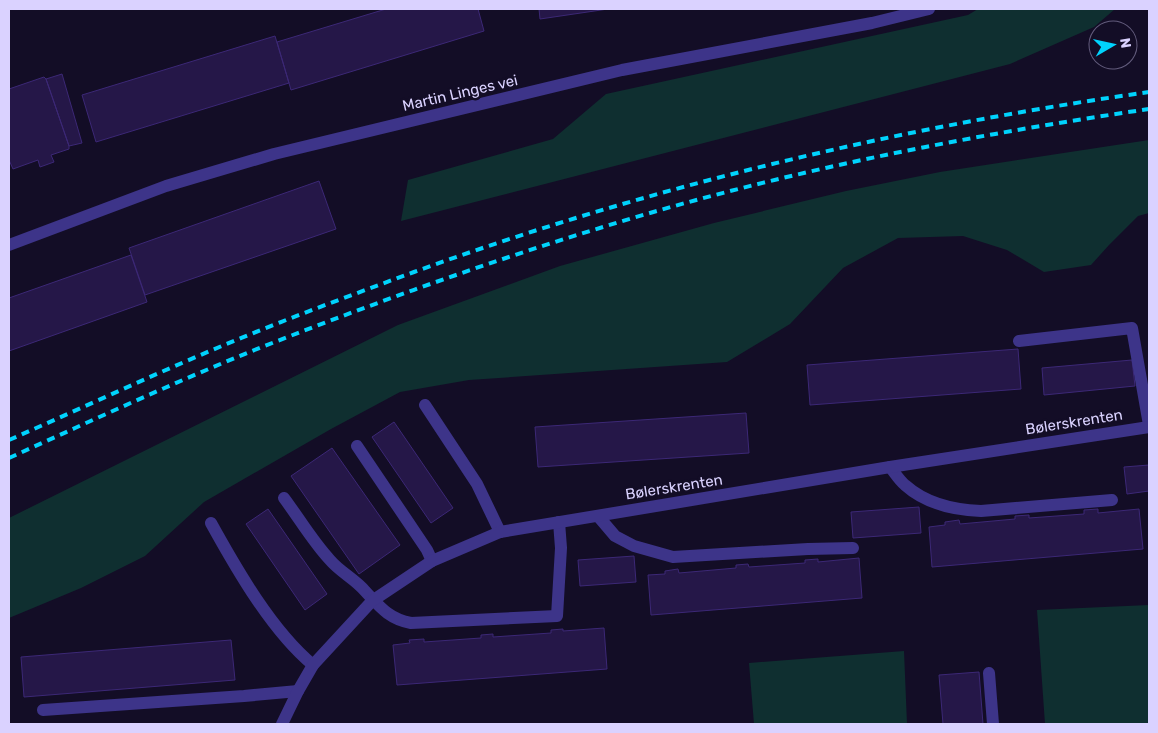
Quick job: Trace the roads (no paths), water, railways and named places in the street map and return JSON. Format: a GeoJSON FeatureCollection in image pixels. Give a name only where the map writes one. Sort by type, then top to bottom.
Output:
{"type":"FeatureCollection","features":[{"type":"Feature","properties":{"kind":"street","name":"Martin Linges vei"},"geometry":{"type":"LineString","coordinates":[[9,245],[166,186],[274,154],[622,70],[872,23],[929,9]]}},
{"type":"Feature","properties":{"kind":"street"},"geometry":{"type":"LineString","coordinates":[[1019,341],[1132,328],[1149,426]]}},
{"type":"Feature","properties":{"kind":"street"},"geometry":{"type":"LineString","coordinates":[[425,405],[477,484],[500,532]]}},
{"type":"Feature","properties":{"kind":"street","name":"Bølerskrenten"},"geometry":{"type":"LineString","coordinates":[[282,724],[313,665],[372,601],[432,560],[500,532],[1149,426]]}},
{"type":"Feature","properties":{"kind":"street"},"geometry":{"type":"LineString","coordinates":[[357,446],[432,560]]}},
{"type":"Feature","properties":{"kind":"street"},"geometry":{"type":"LineString","coordinates":[[890,467],[905,485],[925,498],[962,510],[1112,500]]}},
{"type":"Feature","properties":{"kind":"street"},"geometry":{"type":"LineString","coordinates":[[284,498],[330,560],[389,615],[411,623],[557,616],[561,548],[559,522]]}},
{"type":"Feature","properties":{"kind":"street"},"geometry":{"type":"LineString","coordinates":[[598,516],[615,536],[634,546],[673,556],[853,548]]}},
{"type":"Feature","properties":{"kind":"street"},"geometry":{"type":"LineString","coordinates":[[211,523],[240,573],[280,630],[303,657],[313,665]]}},
{"type":"Feature","properties":{"kind":"street"},"geometry":{"type":"LineString","coordinates":[[989,673],[994,724]]}},
{"type":"Feature","properties":{"kind":"street"},"geometry":{"type":"LineString","coordinates":[[43,710],[298,691]]}},
{"type":"Feature","properties":{"kind":"railway"},"geometry":{"type":"LineString","coordinates":[[9,440],[190,360],[292,318],[503,241],[594,213],[685,186],[870,142],[1056,106],[1149,92]]}},
{"type":"Feature","properties":{"kind":"railway"},"geometry":{"type":"LineString","coordinates":[[9,458],[167,387],[262,347],[431,284],[603,227],[738,189],[874,158],[1011,131],[1149,109]]}}]}
